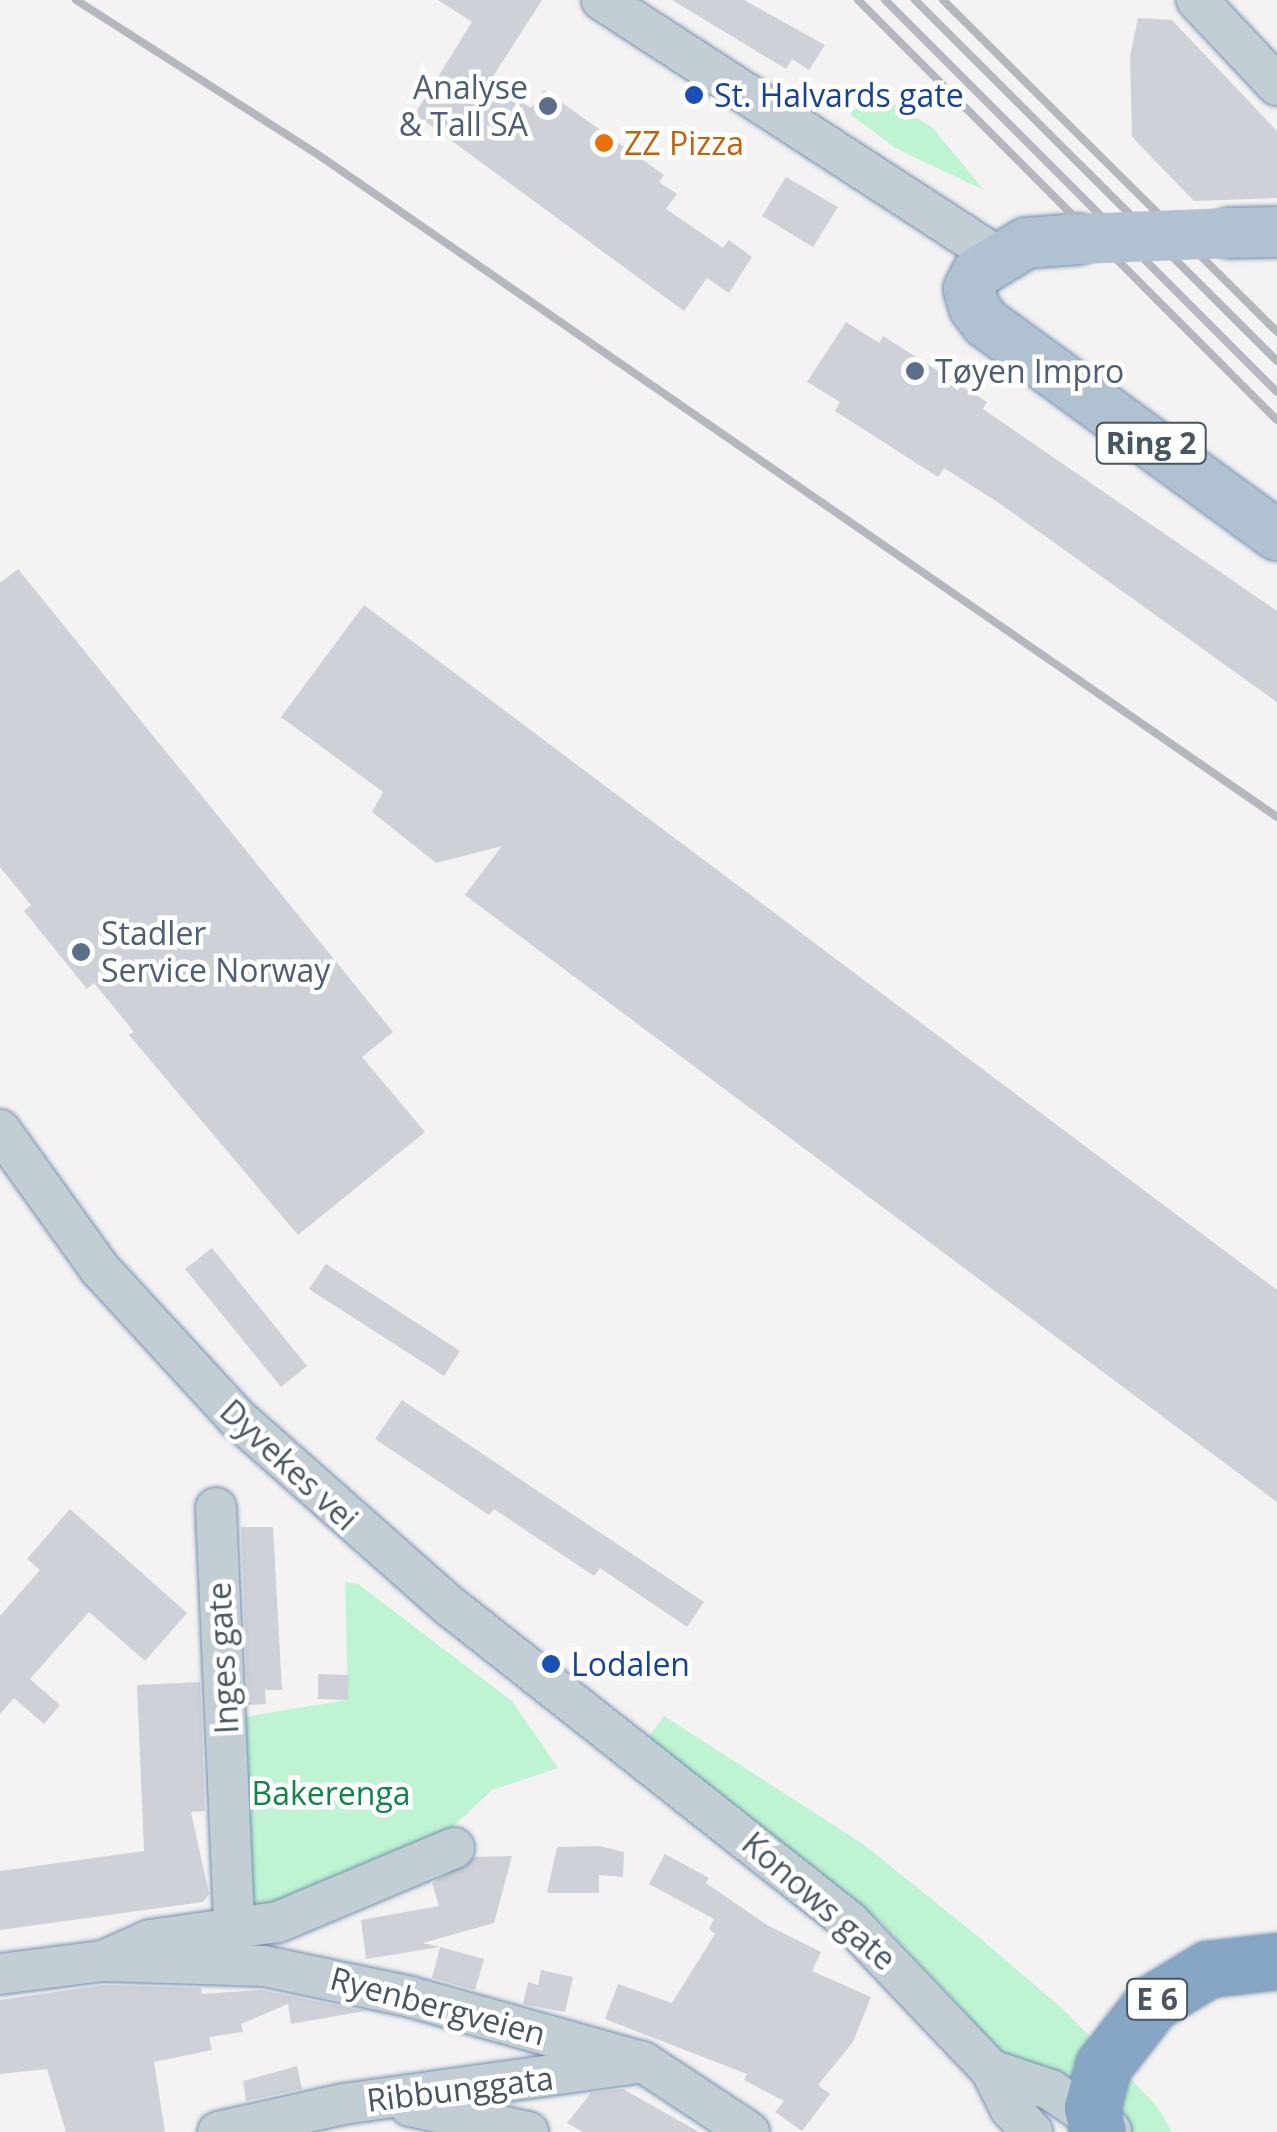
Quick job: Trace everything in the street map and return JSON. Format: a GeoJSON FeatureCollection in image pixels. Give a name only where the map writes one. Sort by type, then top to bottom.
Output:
{"type":"FeatureCollection","features":[{"type":"Feature","properties":{"kind":"highway","name":"E 6"},"geometry":{"type":"LineString","coordinates":[[1103,2125],[1103,2066],[1160,1996],[1208,1969],[1277,1961]]}},
{"type":"Feature","properties":{"kind":"highway","name":"E 6"},"geometry":{"type":"LineString","coordinates":[[1103,2125],[1173,2024],[1218,1997],[1277,1992]]}},
{"type":"Feature","properties":{"kind":"main road"},"geometry":{"type":"LineString","coordinates":[[999,264],[1254,232]]}},
{"type":"Feature","properties":{"kind":"main road","name":"Ring 2"},"geometry":{"type":"LineString","coordinates":[[999,264],[986,323],[1277,535]]}},
{"type":"Feature","properties":{"kind":"street"},"geometry":{"type":"LineString","coordinates":[[602,0],[999,264]]}},
{"type":"Feature","properties":{"kind":"street"},"geometry":{"type":"LineString","coordinates":[[1197,0],[1277,85]]}},
{"type":"Feature","properties":{"kind":"street","name":"Dyvekes vei"},"geometry":{"type":"LineString","coordinates":[[0,1130],[99,1268],[236,1418],[451,1607],[632,1748]]}},
{"type":"Feature","properties":{"kind":"street","name":"Inges gate"},"geometry":{"type":"LineString","coordinates":[[216,1508],[234,1928]]}},
{"type":"Feature","properties":{"kind":"street","name":"Konows gate"},"geometry":{"type":"LineString","coordinates":[[632,1748],[850,1922],[990,2070],[1010,2108],[1032,2132]]}},
{"type":"Feature","properties":{"kind":"street"},"geometry":{"type":"LineString","coordinates":[[0,1974],[103,1960],[150,1940],[306,1914],[454,1848]]}},
{"type":"Feature","properties":{"kind":"street","name":"Ryenbergveien"},"geometry":{"type":"LineString","coordinates":[[103,1960],[211,1960],[323,1975],[643,2062],[749,2132]]}},
{"type":"Feature","properties":{"kind":"street","name":"Ribbunggata"},"geometry":{"type":"LineString","coordinates":[[218,2132],[382,2098],[612,2072],[643,2062]]}},
{"type":"Feature","properties":{"kind":"street","name":"Konows gate"},"geometry":{"type":"LineString","coordinates":[[990,2070],[1051,2090],[1103,2125]]}},
{"type":"Feature","properties":{"kind":"street"},"geometry":{"type":"LineString","coordinates":[[382,2098],[528,2132]]}},
{"type":"Feature","properties":{"kind":"green space"},"geometry":{"type":"Polygon","coordinates":[[[882,97],[933,128],[984,190],[897,149],[850,114],[865,99],[882,97]]]}},
{"type":"Feature","properties":{"kind":"green space","name":"Bakerenga"},"geometry":{"type":"Polygon","coordinates":[[[345,1582],[358,1584],[512,1701],[558,1768],[492,1790],[432,1846],[310,1900],[245,1905],[243,1717],[348,1700],[345,1582]]]}},
{"type":"Feature","properties":{"kind":"green space"},"geometry":{"type":"Polygon","coordinates":[[[664,1716],[863,1844],[975,1934],[1065,2011],[1156,2105],[1172,2132],[1077,2132],[882,1923],[647,1739],[664,1716]]]}},
{"type":"Feature","properties":{"kind":"building"},"geometry":{"type":"Polygon","coordinates":[[[438,0],[542,0],[490,81],[531,108],[544,90],[664,175],[659,182],[677,194],[666,209],[723,248],[729,240],[752,257],[729,293],[707,278],[684,311],[415,114],[472,22],[438,0]]]}},
{"type":"Feature","properties":{"kind":"building"},"geometry":{"type":"Polygon","coordinates":[[[672,0],[744,0],[825,45],[809,70],[792,59],[786,69],[672,0]]]}},
{"type":"Feature","properties":{"kind":"building"},"geometry":{"type":"Polygon","coordinates":[[[1138,18],[1172,20],[1277,131],[1277,198],[1194,201],[1132,137],[1130,56],[1138,18]]]}},
{"type":"Feature","properties":{"kind":"building"},"geometry":{"type":"Polygon","coordinates":[[[786,177],[838,207],[813,247],[762,216],[786,177]]]}},
{"type":"Feature","properties":{"kind":"building"},"geometry":{"type":"Polygon","coordinates":[[[846,322],[879,343],[883,336],[987,402],[983,409],[1277,611],[1277,702],[999,503],[944,468],[938,477],[835,411],[840,402],[807,382],[846,322]]]}},
{"type":"Feature","properties":{"kind":"building"},"geometry":{"type":"Polygon","coordinates":[[[18,569],[393,1032],[362,1057],[425,1132],[298,1235],[129,1035],[134,1032],[94,983],[87,989],[24,911],[31,905],[0,867],[0,583],[18,569]]]}},
{"type":"Feature","properties":{"kind":"building"},"geometry":{"type":"Polygon","coordinates":[[[364,605],[1277,1290],[1277,1502],[465,895],[502,846],[436,863],[372,812],[383,792],[281,717],[364,605]]]}},
{"type":"Feature","properties":{"kind":"building"},"geometry":{"type":"Polygon","coordinates":[[[212,1248],[307,1366],[281,1387],[185,1269],[212,1248]]]}},
{"type":"Feature","properties":{"kind":"building"},"geometry":{"type":"Polygon","coordinates":[[[326,1264],[460,1351],[444,1376],[309,1289],[326,1264]]]}},
{"type":"Feature","properties":{"kind":"building"},"geometry":{"type":"Polygon","coordinates":[[[402,1400],[704,1602],[687,1627],[600,1568],[594,1576],[494,1509],[489,1515],[375,1439],[402,1400]]]}},
{"type":"Feature","properties":{"kind":"building"},"geometry":{"type":"Polygon","coordinates":[[[70,1509],[187,1613],[145,1661],[89,1612],[30,1679],[60,1705],[44,1724],[14,1698],[0,1714],[0,1616],[40,1570],[27,1559],[70,1509]]]}},
{"type":"Feature","properties":{"kind":"building"},"geometry":{"type":"Polygon","coordinates":[[[241,1527],[273,1527],[282,1690],[265,1690],[266,1704],[248,1705],[241,1527]]]}},
{"type":"Feature","properties":{"kind":"building"},"geometry":{"type":"Polygon","coordinates":[[[318,1674],[349,1675],[348,1700],[318,1699],[318,1674]]]}},
{"type":"Feature","properties":{"kind":"building"},"geometry":{"type":"Polygon","coordinates":[[[200,1682],[205,1811],[191,1812],[209,1894],[203,1902],[0,1930],[0,1871],[144,1851],[137,1685],[200,1682]]]}},
{"type":"Feature","properties":{"kind":"building"},"geometry":{"type":"Polygon","coordinates":[[[599,1846],[624,1852],[623,1877],[599,1875],[599,1893],[547,1893],[557,1847],[599,1846]]]}},
{"type":"Feature","properties":{"kind":"building"},"geometry":{"type":"Polygon","coordinates":[[[665,1854],[709,1878],[706,1883],[767,1925],[821,1952],[812,1971],[871,1997],[853,2042],[818,2085],[830,2094],[802,2131],[775,2112],[784,2101],[744,2080],[747,2074],[605,2019],[618,1984],[672,2003],[715,1934],[709,1929],[714,1919],[649,1884],[665,1854]]]}},
{"type":"Feature","properties":{"kind":"building"},"geometry":{"type":"Polygon","coordinates":[[[512,1856],[494,1923],[423,1943],[440,1947],[366,1959],[361,1920],[439,1906],[432,1883],[475,1857],[512,1856]]]}},
{"type":"Feature","properties":{"kind":"building"},"geometry":{"type":"Polygon","coordinates":[[[440,1947],[484,1959],[475,1990],[432,1978],[440,1947]]]}},
{"type":"Feature","properties":{"kind":"building"},"geometry":{"type":"Polygon","coordinates":[[[541,1970],[573,1977],[565,2012],[523,2004],[528,1982],[538,1985],[541,1970]]]}},
{"type":"Feature","properties":{"kind":"building"},"geometry":{"type":"Polygon","coordinates":[[[104,1985],[201,1988],[202,1994],[261,1990],[364,2011],[291,2024],[288,2004],[241,2024],[243,2032],[209,2037],[212,2050],[154,2062],[165,2132],[66,2132],[47,2069],[0,2074],[0,2000],[104,1985]]]}},
{"type":"Feature","properties":{"kind":"building"},"geometry":{"type":"Polygon","coordinates":[[[297,2066],[302,2089],[246,2101],[243,2081],[297,2066]]]}},
{"type":"Feature","properties":{"kind":"building"},"geometry":{"type":"Polygon","coordinates":[[[623,2089],[699,2132],[583,2132],[567,2123],[591,2093],[623,2089]]]}},
{"type":"Feature","properties":{"kind":"railway"},"geometry":{"type":"LineString","coordinates":[[76,0],[320,156],[1277,817]]}},
{"type":"Feature","properties":{"kind":"railway"},"geometry":{"type":"LineString","coordinates":[[858,0],[1277,420]]}},
{"type":"Feature","properties":{"kind":"railway"},"geometry":{"type":"LineString","coordinates":[[885,0],[1277,392]]}},
{"type":"Feature","properties":{"kind":"railway"},"geometry":{"type":"LineString","coordinates":[[915,0],[1277,361]]}},
{"type":"Feature","properties":{"kind":"railway"},"geometry":{"type":"LineString","coordinates":[[943,0],[1277,332]]}},
{"type":"Feature","properties":{"kind":"place","name":"St. Halvards gate"},"geometry":{"type":"Point","coordinates":[694,95]}},
{"type":"Feature","properties":{"kind":"place","name":"Analyse & Tall SA"},"geometry":{"type":"Point","coordinates":[548,106]}},
{"type":"Feature","properties":{"kind":"place","name":"ZZ Pizza"},"geometry":{"type":"Point","coordinates":[604,143]}},
{"type":"Feature","properties":{"kind":"place","name":"Tøyen Impro"},"geometry":{"type":"Point","coordinates":[915,371]}},
{"type":"Feature","properties":{"kind":"place","name":"Stadler Service Norway"},"geometry":{"type":"Point","coordinates":[81,952]}},
{"type":"Feature","properties":{"kind":"place","name":"Lodalen"},"geometry":{"type":"Point","coordinates":[551,1664]}}]}
